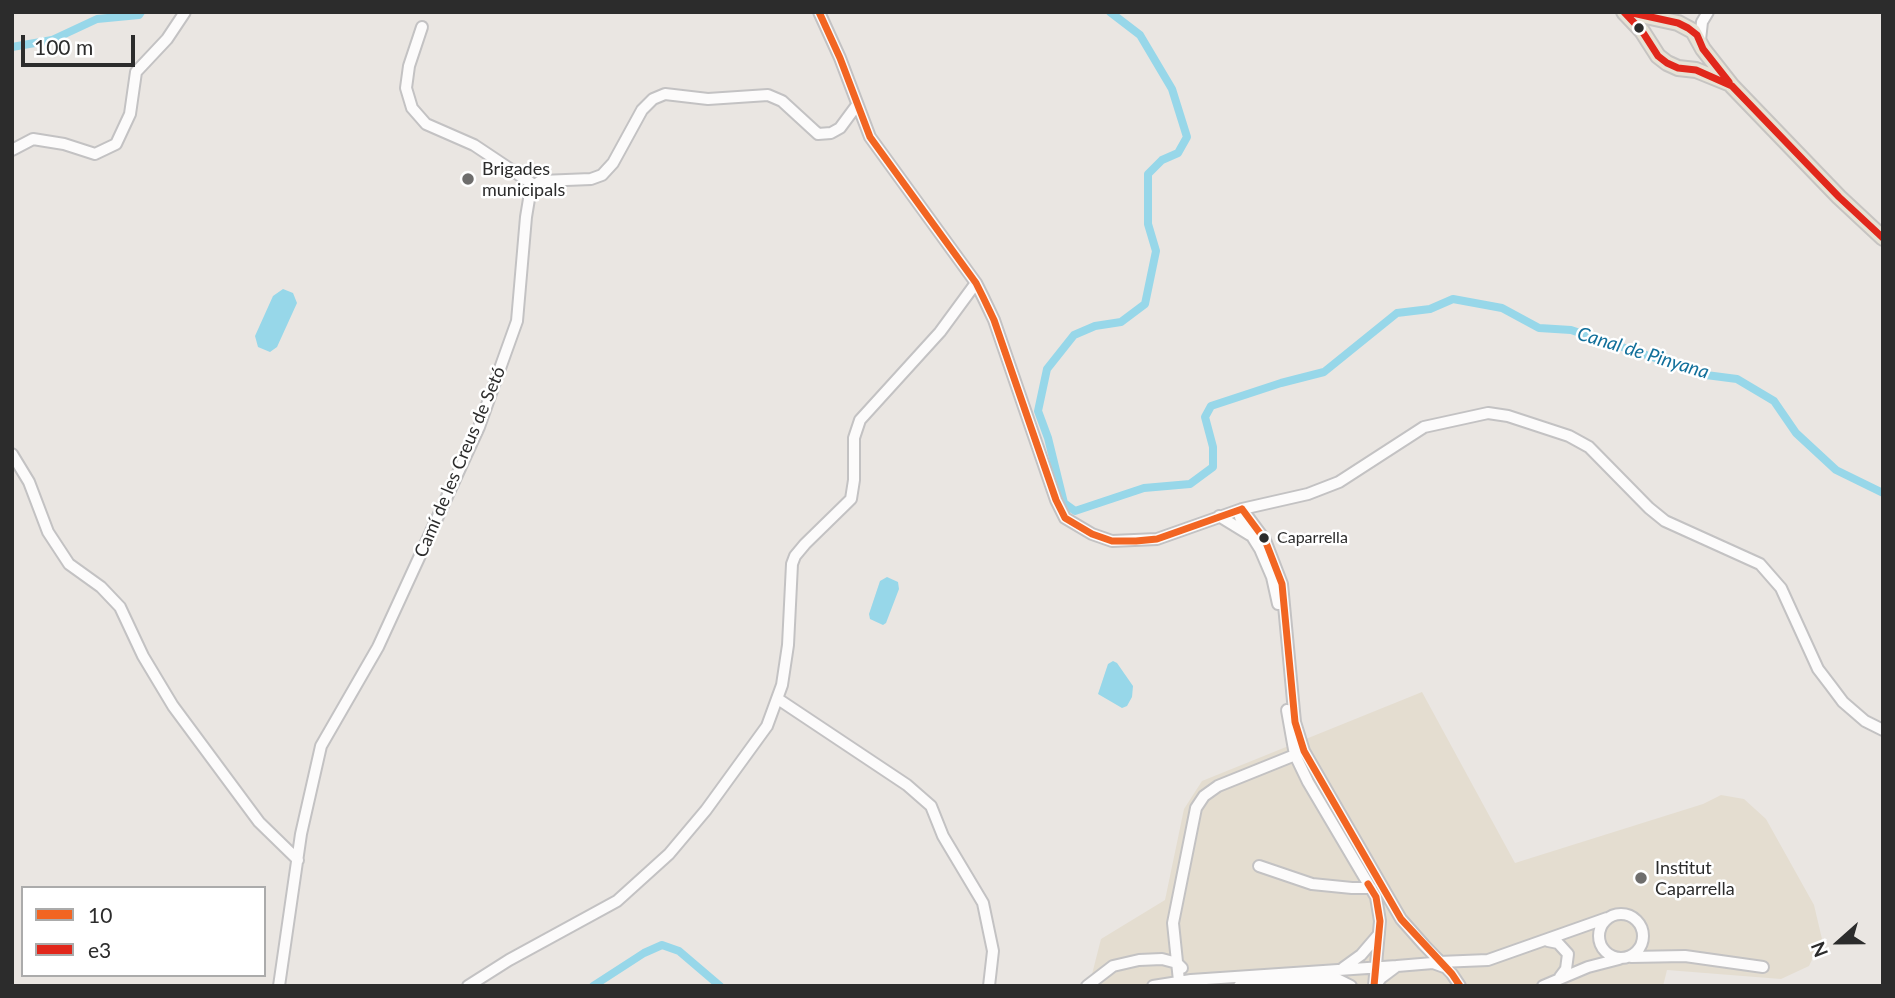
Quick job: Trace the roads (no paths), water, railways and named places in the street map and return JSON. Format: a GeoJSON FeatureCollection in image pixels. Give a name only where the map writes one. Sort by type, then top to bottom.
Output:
{"type":"FeatureCollection","features":[{"type":"Feature","properties":{"kind":"main road"},"geometry":{"type":"LineString","coordinates":[[1625,12],[1675,24],[1693,32],[1732,86],[1839,197],[1883,238]]}},
{"type":"Feature","properties":{"kind":"main road"},"geometry":{"type":"LineString","coordinates":[[1625,12],[1667,64],[1689,68],[1732,86]]}},
{"type":"Feature","properties":{"kind":"main road"},"geometry":{"type":"LineString","coordinates":[[1653,46],[1654,32],[1675,24]]}},
{"type":"Feature","properties":{"kind":"main road"},"geometry":{"type":"LineString","coordinates":[[1689,68],[1700,60],[1702,45]]}},
{"type":"Feature","properties":{"kind":"street"},"geometry":{"type":"LineString","coordinates":[[12,150],[33,139],[64,144],[95,154],[116,144],[130,114],[136,72],[167,39],[186,12]]}},
{"type":"Feature","properties":{"kind":"street"},"geometry":{"type":"LineString","coordinates":[[818,12],[840,58],[866,129],[976,282],[994,320],[1056,500],[1065,518],[1092,534],[1112,541],[1157,539],[1219,516],[1308,494],[1339,482],[1424,428],[1488,413],[1526,421],[1569,436],[1589,447],[1665,521],[1760,564],[1781,588],[1818,669],[1843,702],[1865,721],[1883,730]]}},
{"type":"Feature","properties":{"kind":"street"},"geometry":{"type":"LineString","coordinates":[[1675,24],[1707,13]]}},
{"type":"Feature","properties":{"kind":"street"},"geometry":{"type":"LineString","coordinates":[[1702,45],[1700,30],[1707,13]]}},
{"type":"Feature","properties":{"kind":"street"},"geometry":{"type":"LineString","coordinates":[[422,27],[407,77],[406,88],[412,108],[426,124],[474,145],[534,185],[541,181],[591,179],[602,175],[613,163],[642,110],[653,99],[665,94],[708,99],[768,95],[782,101],[813,131],[826,135],[840,128],[857,105]]}},
{"type":"Feature","properties":{"kind":"street","name":"Camí de les Creus de Setó"},"geometry":{"type":"LineString","coordinates":[[279,986],[301,834],[321,746],[378,647],[479,427],[517,321],[526,218],[531,187],[534,185]]}},
{"type":"Feature","properties":{"kind":"street"},"geometry":{"type":"LineString","coordinates":[[468,986],[509,960],[617,901],[668,854],[706,810],[767,726],[778,699],[788,645],[792,564],[795,556],[851,499],[854,438],[860,421],[940,331],[976,282]]}},
{"type":"Feature","properties":{"kind":"street"},"geometry":{"type":"LineString","coordinates":[[12,454],[29,482],[48,532],[69,564],[101,587],[120,607],[143,656],[173,706],[259,822],[298,860]]}},
{"type":"Feature","properties":{"kind":"street"},"geometry":{"type":"LineString","coordinates":[[1258,505],[1255,534],[1272,577],[1280,612],[1284,687],[1296,755],[1402,919],[1460,986]]}},
{"type":"Feature","properties":{"kind":"street"},"geometry":{"type":"LineString","coordinates":[[1240,510],[1276,565],[1282,584],[1288,630],[1290,684],[1310,773],[1371,888],[1379,909],[1375,986]]}},
{"type":"Feature","properties":{"kind":"street"},"geometry":{"type":"LineString","coordinates":[[1219,516],[1255,534]]}},
{"type":"Feature","properties":{"kind":"street"},"geometry":{"type":"LineString","coordinates":[[778,699],[907,785],[931,806],[943,836],[983,902],[993,951],[991,984]]}},
{"type":"Feature","properties":{"kind":"street"},"geometry":{"type":"LineString","coordinates":[[1275,763],[1286,747],[1289,726]]}},
{"type":"Feature","properties":{"kind":"street"},"geometry":{"type":"LineString","coordinates":[[1296,755],[1299,733]]}},
{"type":"Feature","properties":{"kind":"street"},"geometry":{"type":"LineString","coordinates":[[1179,983],[1173,923],[1196,808],[1204,796],[1218,786],[1296,755]]}},
{"type":"Feature","properties":{"kind":"street"},"geometry":{"type":"LineString","coordinates":[[1275,763],[1310,773]]}},
{"type":"Feature","properties":{"kind":"street"},"geometry":{"type":"LineString","coordinates":[[1259,866],[1312,884],[1371,888]]}},
{"type":"Feature","properties":{"kind":"street"},"geometry":{"type":"LineString","coordinates":[[1153,986],[1440,964],[1459,960],[1488,960],[1546,941],[1607,918],[1621,914],[1629,915],[1640,925],[1643,939],[1637,952],[1625,958],[1607,954],[1600,943],[1600,929],[1607,918]]}},
{"type":"Feature","properties":{"kind":"street"},"geometry":{"type":"LineString","coordinates":[[1340,970],[1362,955],[1379,934]]}},
{"type":"Feature","properties":{"kind":"street"},"geometry":{"type":"LineString","coordinates":[[1546,941],[1558,943],[1568,954],[1566,969],[1558,979]]}},
{"type":"Feature","properties":{"kind":"street"},"geometry":{"type":"LineString","coordinates":[[1424,946],[1459,960]]}},
{"type":"Feature","properties":{"kind":"street"},"geometry":{"type":"LineString","coordinates":[[1543,986],[1588,967],[1625,958],[1685,956],[1763,967]]}},
{"type":"Feature","properties":{"kind":"street"},"geometry":{"type":"LineString","coordinates":[[1087,986],[1109,969],[1125,962],[1150,958],[1177,962]]}},
{"type":"Feature","properties":{"kind":"street"},"geometry":{"type":"LineString","coordinates":[[1375,986],[1397,966]]}},
{"type":"Feature","properties":{"kind":"street"},"geometry":{"type":"LineString","coordinates":[[1239,986],[1320,979],[1337,979],[1351,986]]}},
{"type":"Feature","properties":{"kind":"water"},"geometry":{"type":"Polygon","coordinates":[[[283,289],[293,293],[297,303],[277,347],[270,352],[258,347],[255,336],[273,296],[283,289]]]}},
{"type":"Feature","properties":{"kind":"water"},"geometry":{"type":"Polygon","coordinates":[[[887,577],[898,582],[899,589],[883,625],[870,619],[869,614],[880,581],[887,577]]]}},
{"type":"Feature","properties":{"kind":"water"},"geometry":{"type":"Polygon","coordinates":[[[1113,661],[1133,686],[1132,697],[1127,706],[1122,708],[1098,694],[1108,664],[1113,661]]]}},
{"type":"Feature","properties":{"kind":"waterway","name":"Canal de Pinyana"},"geometry":{"type":"LineString","coordinates":[[12,47],[52,40],[97,19],[139,15],[141,12]]}},
{"type":"Feature","properties":{"kind":"waterway","name":"Canal de Pinyana"},"geometry":{"type":"LineString","coordinates":[[1110,12],[1140,35],[1172,89],[1187,137],[1178,153],[1162,160],[1148,174],[1148,224],[1156,251],[1145,304],[1121,322],[1095,326],[1074,335],[1047,369],[1038,411],[1048,438],[1064,503],[1075,511],[1144,488],[1190,484],[1213,467],[1213,447],[1205,417],[1211,406],[1324,372],[1397,313],[1430,309],[1453,299],[1502,308],[1539,328],[1571,330],[1706,375],[1737,379],[1774,401],[1796,433],[1836,470],[1883,493]]}},
{"type":"Feature","properties":{"kind":"waterway","name":"Canal de Pinyana"},"geometry":{"type":"LineString","coordinates":[[593,986],[644,953],[662,945],[679,951],[720,986]]}},
{"type":"Feature","properties":{"kind":"place","name":"Brigades municipals"},"geometry":{"type":"Point","coordinates":[468,179]}},
{"type":"Feature","properties":{"kind":"place","name":"Caparrella"},"geometry":{"type":"Point","coordinates":[1264,538]}},
{"type":"Feature","properties":{"kind":"place","name":"Institut Caparrella"},"geometry":{"type":"Point","coordinates":[1641,878]}}]}
